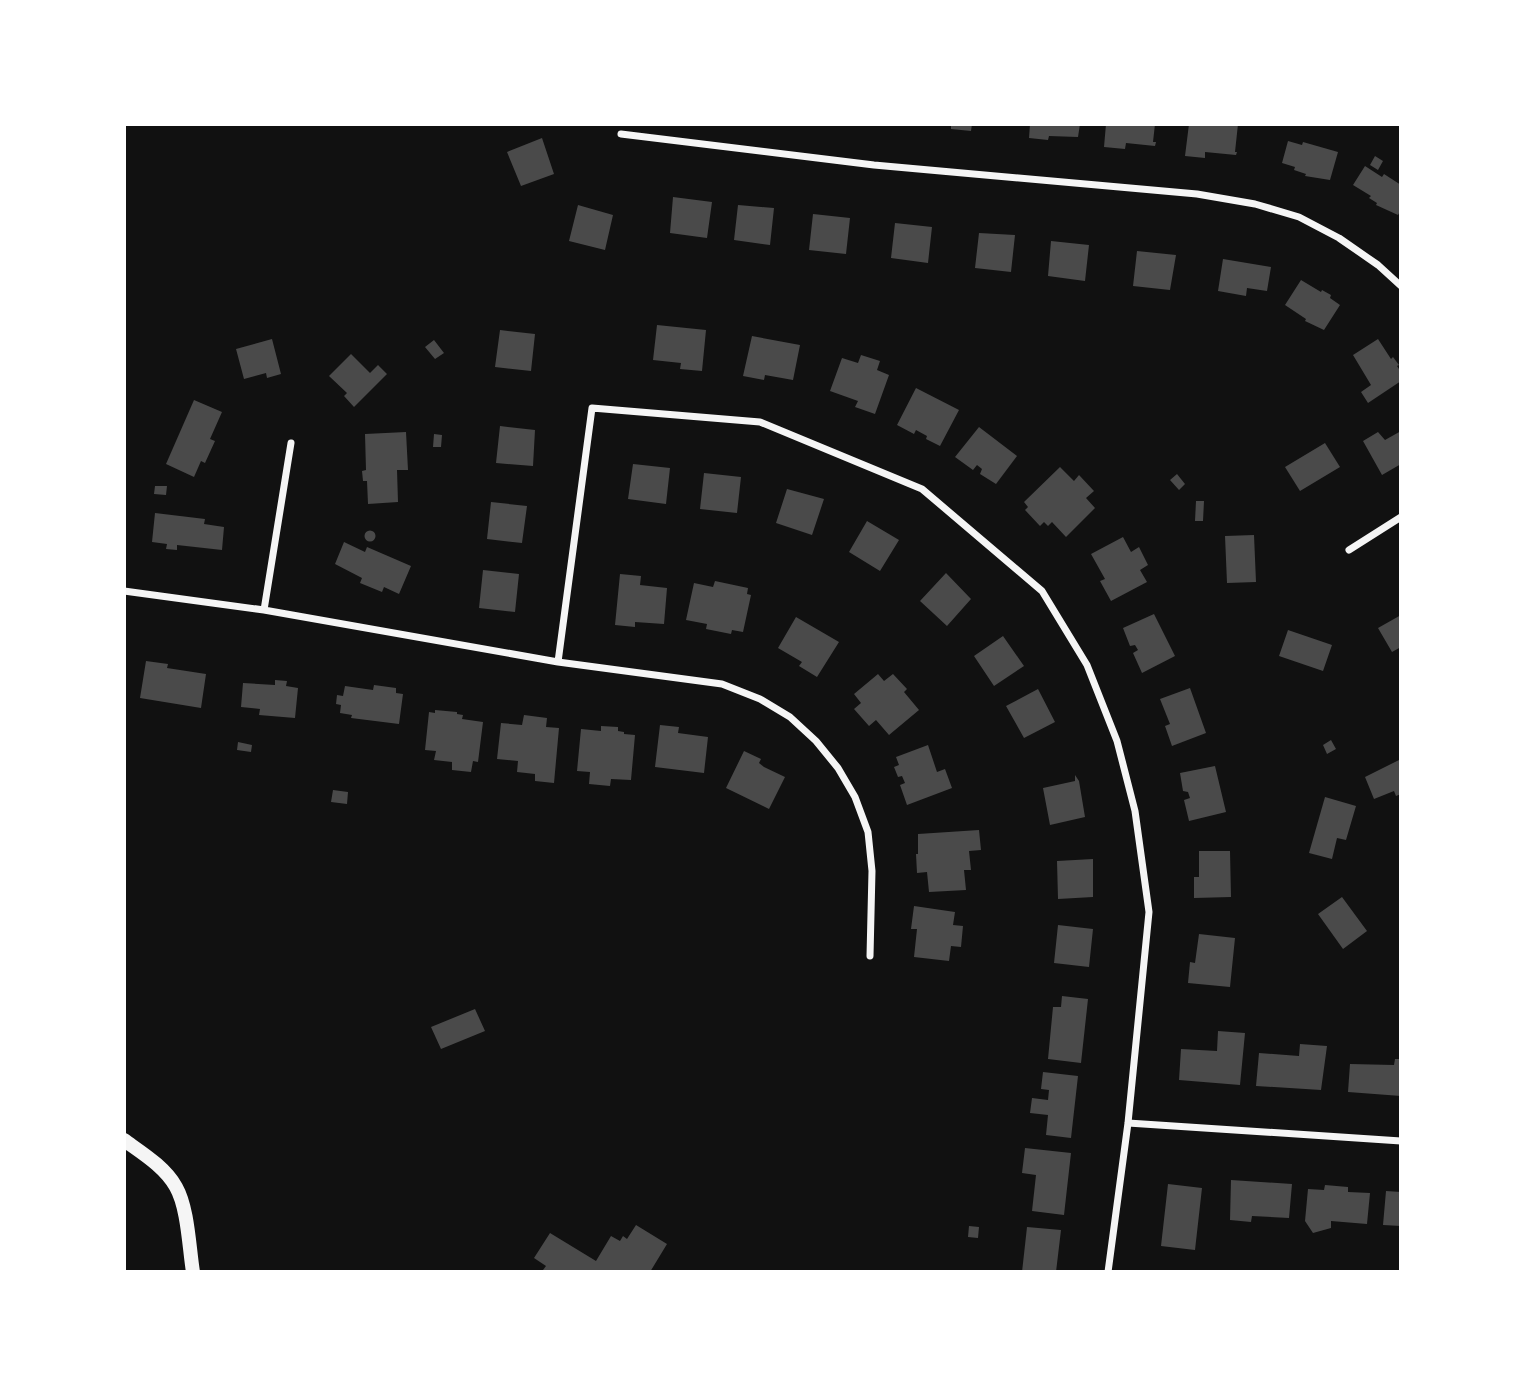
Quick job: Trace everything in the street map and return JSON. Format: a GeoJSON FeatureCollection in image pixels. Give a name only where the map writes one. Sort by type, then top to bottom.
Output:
{"type":"FeatureCollection","features":[{"type":"Feature","properties":{"kind":"main road"},"geometry":{"type":"LineString","coordinates":[[124,1140],[163,1170],[176,1186],[182,1200],[192,1272]]}},
{"type":"Feature","properties":{"kind":"street"},"geometry":{"type":"LineString","coordinates":[[621,134],[874,165],[1197,194],[1255,204],[1299,217],[1339,238],[1378,265],[1401,286]]}},
{"type":"Feature","properties":{"kind":"street"},"geometry":{"type":"LineString","coordinates":[[558,662],[592,408],[760,422],[922,489],[1042,591],[1087,664],[1116,741],[1135,811],[1149,912],[1128,1124],[1108,1272]]}},
{"type":"Feature","properties":{"kind":"street"},"geometry":{"type":"LineString","coordinates":[[264,610],[291,443]]}},
{"type":"Feature","properties":{"kind":"street"},"geometry":{"type":"LineString","coordinates":[[1349,550],[1401,517]]}},
{"type":"Feature","properties":{"kind":"street"},"geometry":{"type":"LineString","coordinates":[[124,591],[264,610],[558,662],[722,684],[760,699],[790,717],[816,741],[838,768],[855,797],[868,832],[872,871],[870,956]]}},
{"type":"Feature","properties":{"kind":"street"},"geometry":{"type":"LineString","coordinates":[[1128,1124],[1401,1142]]}},
{"type":"Feature","properties":{"kind":"building"},"geometry":{"type":"Polygon","coordinates":[[[951,124],[972,124],[971,131],[951,129],[951,124]]]}},
{"type":"Feature","properties":{"kind":"building"},"geometry":{"type":"Polygon","coordinates":[[[1030,124],[1080,124],[1078,137],[1049,136],[1048,140],[1029,138],[1030,124]]]}},
{"type":"Feature","properties":{"kind":"building"},"geometry":{"type":"Polygon","coordinates":[[[1106,124],[1155,124],[1155,146],[1126,143],[1125,149],[1104,147],[1106,124]]]}},
{"type":"Feature","properties":{"kind":"building"},"geometry":{"type":"Polygon","coordinates":[[[1189,124],[1238,124],[1236,155],[1205,152],[1205,158],[1185,156],[1189,124]]]}},
{"type":"Feature","properties":{"kind":"building"},"geometry":{"type":"Polygon","coordinates":[[[542,138],[554,174],[521,186],[507,152],[542,138]]]}},
{"type":"Feature","properties":{"kind":"building"},"geometry":{"type":"Polygon","coordinates":[[[1288,141],[1302,145],[1303,142],[1338,152],[1330,180],[1305,176],[1306,174],[1294,170],[1295,167],[1282,163],[1288,141]]]}},
{"type":"Feature","properties":{"kind":"building"},"geometry":{"type":"Polygon","coordinates":[[[1375,156],[1383,161],[1378,170],[1370,165],[1375,156]]]}},
{"type":"Feature","properties":{"kind":"building"},"geometry":{"type":"Polygon","coordinates":[[[1365,166],[1401,185],[1401,210],[1398,215],[1376,205],[1377,203],[1369,198],[1371,196],[1353,185],[1365,166]]]}},
{"type":"Feature","properties":{"kind":"building"},"geometry":{"type":"Polygon","coordinates":[[[673,197],[712,202],[707,238],[670,233],[673,197]]]}},
{"type":"Feature","properties":{"kind":"building"},"geometry":{"type":"Polygon","coordinates":[[[578,205],[613,215],[605,250],[569,241],[578,205]]]}},
{"type":"Feature","properties":{"kind":"building"},"geometry":{"type":"Polygon","coordinates":[[[738,205],[774,208],[770,245],[734,240],[738,205]]]}},
{"type":"Feature","properties":{"kind":"building"},"geometry":{"type":"Polygon","coordinates":[[[813,214],[850,218],[846,254],[809,250],[813,214]]]}},
{"type":"Feature","properties":{"kind":"building"},"geometry":{"type":"Polygon","coordinates":[[[895,223],[932,227],[928,263],[891,258],[895,223]]]}},
{"type":"Feature","properties":{"kind":"building"},"geometry":{"type":"Polygon","coordinates":[[[979,233],[1015,235],[1011,272],[975,268],[979,233]]]}},
{"type":"Feature","properties":{"kind":"building"},"geometry":{"type":"Polygon","coordinates":[[[1051,241],[1089,245],[1085,281],[1048,276],[1051,241]]]}},
{"type":"Feature","properties":{"kind":"building"},"geometry":{"type":"Polygon","coordinates":[[[1137,251],[1176,255],[1170,290],[1133,286],[1137,251]]]}},
{"type":"Feature","properties":{"kind":"building"},"geometry":{"type":"Polygon","coordinates":[[[1223,259],[1271,267],[1267,291],[1247,288],[1246,296],[1218,291],[1223,259]]]}},
{"type":"Feature","properties":{"kind":"building"},"geometry":{"type":"Polygon","coordinates":[[[1301,280],[1331,295],[1330,298],[1340,305],[1324,330],[1305,321],[1306,319],[1285,305],[1301,280]]]}},
{"type":"Feature","properties":{"kind":"building"},"geometry":{"type":"Polygon","coordinates":[[[657,325],[706,330],[702,371],[680,369],[681,363],[653,360],[657,325]]]}},
{"type":"Feature","properties":{"kind":"building"},"geometry":{"type":"Polygon","coordinates":[[[500,330],[535,334],[531,371],[495,367],[500,330]]]}},
{"type":"Feature","properties":{"kind":"building"},"geometry":{"type":"Polygon","coordinates":[[[752,336],[800,345],[793,380],[765,375],[764,380],[743,376],[752,336]]]}},
{"type":"Feature","properties":{"kind":"building"},"geometry":{"type":"Polygon","coordinates":[[[272,339],[281,374],[267,378],[266,373],[244,379],[236,349],[272,339]]]}},
{"type":"Feature","properties":{"kind":"building"},"geometry":{"type":"Polygon","coordinates":[[[1378,339],[1391,359],[1393,357],[1399,365],[1397,366],[1401,372],[1401,381],[1368,403],[1361,392],[1371,385],[1353,355],[1378,339]]]}},
{"type":"Feature","properties":{"kind":"building"},"geometry":{"type":"Polygon","coordinates":[[[434,340],[444,353],[435,359],[425,347],[434,340]]]}},
{"type":"Feature","properties":{"kind":"building"},"geometry":{"type":"Polygon","coordinates":[[[351,354],[370,373],[378,365],[387,374],[354,407],[344,396],[347,393],[329,376],[351,354]]]}},
{"type":"Feature","properties":{"kind":"building"},"geometry":{"type":"Polygon","coordinates":[[[861,355],[880,361],[877,370],[889,375],[875,414],[855,407],[858,401],[830,391],[842,358],[858,363],[861,355]]]}},
{"type":"Feature","properties":{"kind":"building"},"geometry":{"type":"Polygon","coordinates":[[[916,388],[959,410],[940,446],[916,430],[914,434],[897,425],[916,388]]]}},
{"type":"Feature","properties":{"kind":"building"},"geometry":{"type":"Polygon","coordinates":[[[194,400],[222,412],[210,439],[215,441],[205,463],[201,461],[194,477],[166,464],[194,400]]]}},
{"type":"Feature","properties":{"kind":"building"},"geometry":{"type":"Polygon","coordinates":[[[500,426],[535,430],[533,466],[496,463],[500,426]]]}},
{"type":"Feature","properties":{"kind":"building"},"geometry":{"type":"Polygon","coordinates":[[[979,427],[1017,456],[996,484],[980,474],[982,469],[977,465],[973,470],[955,457],[979,427]]]}},
{"type":"Feature","properties":{"kind":"building"},"geometry":{"type":"Polygon","coordinates":[[[1401,431],[1401,464],[1382,475],[1363,441],[1378,432],[1385,440],[1401,431]]]}},
{"type":"Feature","properties":{"kind":"building"},"geometry":{"type":"Polygon","coordinates":[[[406,432],[408,470],[397,470],[398,502],[368,504],[367,481],[363,481],[362,471],[366,470],[365,434],[406,432]]]}},
{"type":"Feature","properties":{"kind":"building"},"geometry":{"type":"Polygon","coordinates":[[[434,434],[442,435],[441,447],[433,447],[434,434]]]}},
{"type":"Feature","properties":{"kind":"building"},"geometry":{"type":"Polygon","coordinates":[[[1325,443],[1340,467],[1300,491],[1285,467],[1325,443]]]}},
{"type":"Feature","properties":{"kind":"building"},"geometry":{"type":"Polygon","coordinates":[[[633,464],[670,468],[666,504],[628,499],[633,464]]]}},
{"type":"Feature","properties":{"kind":"building"},"geometry":{"type":"Polygon","coordinates":[[[1060,467],[1074,481],[1079,475],[1094,491],[1086,498],[1095,508],[1066,537],[1052,522],[1048,526],[1044,522],[1040,526],[1025,510],[1028,507],[1024,502],[1060,467]]]}},
{"type":"Feature","properties":{"kind":"building"},"geometry":{"type":"Polygon","coordinates":[[[704,473],[741,477],[737,513],[700,509],[704,473]]]}},
{"type":"Feature","properties":{"kind":"building"},"geometry":{"type":"Polygon","coordinates":[[[1177,474],[1185,484],[1179,490],[1170,480],[1177,474]]]}},
{"type":"Feature","properties":{"kind":"building"},"geometry":{"type":"Polygon","coordinates":[[[155,486],[167,486],[166,495],[154,494],[155,486]]]}},
{"type":"Feature","properties":{"kind":"building"},"geometry":{"type":"Polygon","coordinates":[[[787,489],[824,499],[812,535],[776,523],[787,489]]]}},
{"type":"Feature","properties":{"kind":"building"},"geometry":{"type":"Polygon","coordinates":[[[1196,501],[1204,501],[1203,521],[1195,521],[1196,501]]]}},
{"type":"Feature","properties":{"kind":"building"},"geometry":{"type":"Polygon","coordinates":[[[491,502],[527,506],[522,543],[487,539],[491,502]]]}},
{"type":"Feature","properties":{"kind":"building"},"geometry":{"type":"Polygon","coordinates":[[[155,513],[205,519],[204,524],[224,527],[222,550],[177,545],[177,550],[166,549],[167,544],[152,542],[155,513]]]}},
{"type":"Feature","properties":{"kind":"building"},"geometry":{"type":"Polygon","coordinates":[[[867,521],[899,540],[880,571],[849,552],[867,521]]]}},
{"type":"Feature","properties":{"kind":"building"},"geometry":{"type":"Polygon","coordinates":[[[370,531],[374,532],[374,540],[370,541],[366,540],[365,536],[366,532],[370,531]]]}},
{"type":"Feature","properties":{"kind":"building"},"geometry":{"type":"Polygon","coordinates":[[[1254,535],[1256,582],[1227,583],[1225,536],[1254,535]]]}},
{"type":"Feature","properties":{"kind":"building"},"geometry":{"type":"Polygon","coordinates":[[[1123,537],[1131,552],[1139,547],[1148,565],[1140,570],[1147,582],[1111,601],[1100,581],[1105,579],[1091,554],[1123,537]]]}},
{"type":"Feature","properties":{"kind":"building"},"geometry":{"type":"Polygon","coordinates":[[[344,542],[365,552],[367,547],[411,566],[399,594],[384,587],[382,592],[360,583],[362,578],[335,564],[344,542]]]}},
{"type":"Feature","properties":{"kind":"building"},"geometry":{"type":"Polygon","coordinates":[[[483,570],[519,574],[515,612],[479,608],[483,570]]]}},
{"type":"Feature","properties":{"kind":"building"},"geometry":{"type":"Polygon","coordinates":[[[946,573],[971,599],[947,626],[920,601],[946,573]]]}},
{"type":"Feature","properties":{"kind":"building"},"geometry":{"type":"Polygon","coordinates":[[[620,574],[641,576],[640,585],[667,588],[664,624],[635,622],[635,627],[615,625],[620,574]]]}},
{"type":"Feature","properties":{"kind":"building"},"geometry":{"type":"Polygon","coordinates":[[[715,581],[748,588],[747,594],[751,595],[743,632],[732,630],[731,634],[706,629],[707,624],[686,620],[694,583],[713,587],[715,581]]]}},
{"type":"Feature","properties":{"kind":"building"},"geometry":{"type":"Polygon","coordinates":[[[1154,614],[1175,656],[1142,673],[1133,653],[1138,650],[1135,645],[1130,646],[1123,628],[1154,614]]]}},
{"type":"Feature","properties":{"kind":"building"},"geometry":{"type":"Polygon","coordinates":[[[1401,615],[1401,647],[1392,652],[1378,628],[1401,615]]]}},
{"type":"Feature","properties":{"kind":"building"},"geometry":{"type":"Polygon","coordinates":[[[796,617],[839,642],[817,677],[799,666],[802,662],[778,648],[796,617]]]}},
{"type":"Feature","properties":{"kind":"building"},"geometry":{"type":"Polygon","coordinates":[[[1288,630],[1332,645],[1323,671],[1279,656],[1288,630]]]}},
{"type":"Feature","properties":{"kind":"building"},"geometry":{"type":"Polygon","coordinates":[[[1003,636],[1024,666],[994,686],[974,656],[1003,636]]]}},
{"type":"Feature","properties":{"kind":"building"},"geometry":{"type":"Polygon","coordinates":[[[146,661],[168,664],[167,668],[206,674],[201,708],[140,698],[146,661]]]}},
{"type":"Feature","properties":{"kind":"building"},"geometry":{"type":"Polygon","coordinates":[[[878,674],[884,681],[893,674],[907,689],[904,692],[919,710],[889,735],[876,720],[869,726],[854,709],[861,703],[854,694],[878,674]]]}},
{"type":"Feature","properties":{"kind":"building"},"geometry":{"type":"Polygon","coordinates":[[[275,680],[287,681],[286,686],[298,688],[295,718],[259,715],[260,709],[241,707],[243,683],[275,685],[275,680]]]}},
{"type":"Feature","properties":{"kind":"building"},"geometry":{"type":"Polygon","coordinates":[[[374,685],[396,688],[396,693],[403,694],[399,724],[351,718],[352,715],[340,713],[341,705],[336,704],[337,695],[343,696],[345,686],[373,690],[374,685]]]}},
{"type":"Feature","properties":{"kind":"building"},"geometry":{"type":"Polygon","coordinates":[[[1190,688],[1206,733],[1172,746],[1165,726],[1170,724],[1160,699],[1190,688]]]}},
{"type":"Feature","properties":{"kind":"building"},"geometry":{"type":"Polygon","coordinates":[[[1038,689],[1055,722],[1024,738],[1006,706],[1038,689]]]}},
{"type":"Feature","properties":{"kind":"building"},"geometry":{"type":"Polygon","coordinates":[[[435,710],[457,712],[463,715],[462,719],[483,722],[478,762],[473,761],[471,772],[452,770],[452,762],[434,760],[436,751],[425,750],[429,712],[435,713],[435,710]]]}},
{"type":"Feature","properties":{"kind":"building"},"geometry":{"type":"Polygon","coordinates":[[[524,715],[547,718],[546,727],[559,728],[554,783],[535,781],[535,774],[517,772],[518,761],[497,759],[501,723],[522,725],[524,715]]]}},
{"type":"Feature","properties":{"kind":"building"},"geometry":{"type":"Polygon","coordinates":[[[660,725],[679,727],[678,733],[708,737],[704,773],[655,767],[660,725]]]}},
{"type":"Feature","properties":{"kind":"building"},"geometry":{"type":"Polygon","coordinates":[[[601,726],[618,727],[618,731],[624,734],[635,735],[631,780],[611,779],[610,786],[589,784],[590,772],[577,771],[581,729],[601,731],[601,726]]]}},
{"type":"Feature","properties":{"kind":"building"},"geometry":{"type":"Polygon","coordinates":[[[1331,740],[1336,749],[1327,754],[1323,745],[1331,740]]]}},
{"type":"Feature","properties":{"kind":"building"},"geometry":{"type":"Polygon","coordinates":[[[238,742],[252,745],[251,752],[237,750],[238,742]]]}},
{"type":"Feature","properties":{"kind":"building"},"geometry":{"type":"Polygon","coordinates":[[[928,745],[937,772],[945,769],[952,788],[907,805],[900,785],[905,783],[902,776],[898,777],[894,767],[899,765],[896,757],[928,745]]]}},
{"type":"Feature","properties":{"kind":"building"},"geometry":{"type":"Polygon","coordinates":[[[744,751],[761,759],[759,763],[764,767],[785,777],[769,809],[726,788],[744,751]]]}},
{"type":"Feature","properties":{"kind":"building"},"geometry":{"type":"Polygon","coordinates":[[[1401,759],[1401,794],[1396,796],[1394,791],[1374,799],[1365,777],[1401,759]]]}},
{"type":"Feature","properties":{"kind":"building"},"geometry":{"type":"Polygon","coordinates":[[[1215,766],[1226,812],[1189,821],[1184,800],[1190,798],[1188,792],[1183,791],[1180,773],[1215,766]]]}},
{"type":"Feature","properties":{"kind":"building"},"geometry":{"type":"Polygon","coordinates":[[[1075,775],[1079,781],[1085,817],[1050,825],[1043,788],[1075,781],[1075,775]]]}},
{"type":"Feature","properties":{"kind":"building"},"geometry":{"type":"Polygon","coordinates":[[[333,790],[348,792],[347,804],[331,802],[333,790]]]}},
{"type":"Feature","properties":{"kind":"building"},"geometry":{"type":"Polygon","coordinates":[[[1325,797],[1356,806],[1346,840],[1337,838],[1332,859],[1309,853],[1325,797]]]}},
{"type":"Feature","properties":{"kind":"building"},"geometry":{"type":"Polygon","coordinates":[[[979,830],[981,850],[969,851],[971,870],[964,870],[966,890],[929,892],[927,872],[917,873],[918,834],[979,830]]]}},
{"type":"Feature","properties":{"kind":"building"},"geometry":{"type":"Polygon","coordinates":[[[1199,851],[1230,851],[1231,897],[1194,898],[1194,877],[1199,877],[1199,851]]]}},
{"type":"Feature","properties":{"kind":"building"},"geometry":{"type":"Polygon","coordinates":[[[1093,859],[1093,897],[1058,899],[1057,861],[1093,859]]]}},
{"type":"Feature","properties":{"kind":"building"},"geometry":{"type":"Polygon","coordinates":[[[1342,897],[1367,931],[1343,949],[1318,914],[1342,897]]]}},
{"type":"Feature","properties":{"kind":"building"},"geometry":{"type":"Polygon","coordinates":[[[914,906],[955,912],[953,925],[963,926],[961,947],[951,946],[949,961],[914,957],[917,929],[911,929],[914,906]]]}},
{"type":"Feature","properties":{"kind":"building"},"geometry":{"type":"Polygon","coordinates":[[[1058,925],[1093,929],[1089,967],[1054,963],[1058,925]]]}},
{"type":"Feature","properties":{"kind":"building"},"geometry":{"type":"Polygon","coordinates":[[[1199,934],[1235,938],[1230,987],[1188,983],[1190,962],[1195,963],[1199,934]]]}},
{"type":"Feature","properties":{"kind":"building"},"geometry":{"type":"Polygon","coordinates":[[[1062,996],[1088,999],[1081,1063],[1048,1059],[1053,1007],[1061,1007],[1062,996]]]}},
{"type":"Feature","properties":{"kind":"building"},"geometry":{"type":"Polygon","coordinates":[[[475,1009],[485,1031],[441,1049],[431,1027],[475,1009]]]}},
{"type":"Feature","properties":{"kind":"building"},"geometry":{"type":"Polygon","coordinates":[[[1218,1031],[1245,1033],[1240,1085],[1179,1080],[1181,1049],[1217,1051],[1218,1031]]]}},
{"type":"Feature","properties":{"kind":"building"},"geometry":{"type":"Polygon","coordinates":[[[1300,1044],[1327,1046],[1321,1090],[1256,1086],[1259,1053],[1299,1056],[1300,1044]]]}},
{"type":"Feature","properties":{"kind":"building"},"geometry":{"type":"Polygon","coordinates":[[[1395,1059],[1401,1059],[1401,1096],[1348,1092],[1350,1064],[1394,1065],[1395,1059]]]}},
{"type":"Feature","properties":{"kind":"building"},"geometry":{"type":"Polygon","coordinates":[[[1043,1072],[1078,1076],[1071,1138],[1046,1135],[1048,1115],[1030,1113],[1032,1098],[1048,1100],[1049,1090],[1041,1089],[1043,1072]]]}},
{"type":"Feature","properties":{"kind":"building"},"geometry":{"type":"Polygon","coordinates":[[[1025,1148],[1071,1153],[1064,1215],[1032,1211],[1036,1175],[1022,1173],[1025,1148]]]}},
{"type":"Feature","properties":{"kind":"building"},"geometry":{"type":"Polygon","coordinates":[[[1231,1180],[1292,1184],[1289,1218],[1252,1216],[1251,1222],[1230,1220],[1231,1180]]]}},
{"type":"Feature","properties":{"kind":"building"},"geometry":{"type":"Polygon","coordinates":[[[1168,1184],[1202,1188],[1195,1250],[1161,1246],[1168,1184]]]}},
{"type":"Feature","properties":{"kind":"building"},"geometry":{"type":"Polygon","coordinates":[[[1325,1185],[1348,1187],[1348,1192],[1370,1193],[1367,1224],[1331,1221],[1331,1228],[1313,1233],[1305,1221],[1308,1189],[1324,1190],[1325,1185]]]}},
{"type":"Feature","properties":{"kind":"building"},"geometry":{"type":"Polygon","coordinates":[[[1386,1191],[1401,1192],[1401,1226],[1383,1225],[1386,1191]]]}},
{"type":"Feature","properties":{"kind":"building"},"geometry":{"type":"Polygon","coordinates":[[[636,1225],[667,1244],[650,1272],[545,1272],[543,1270],[546,1266],[534,1258],[550,1233],[596,1261],[611,1236],[620,1241],[623,1236],[627,1239],[636,1225]]]}},
{"type":"Feature","properties":{"kind":"building"},"geometry":{"type":"Polygon","coordinates":[[[969,1226],[979,1227],[978,1238],[968,1237],[969,1226]]]}},
{"type":"Feature","properties":{"kind":"building"},"geometry":{"type":"Polygon","coordinates":[[[1027,1227],[1061,1230],[1056,1272],[1022,1272],[1027,1227]]]}}]}
